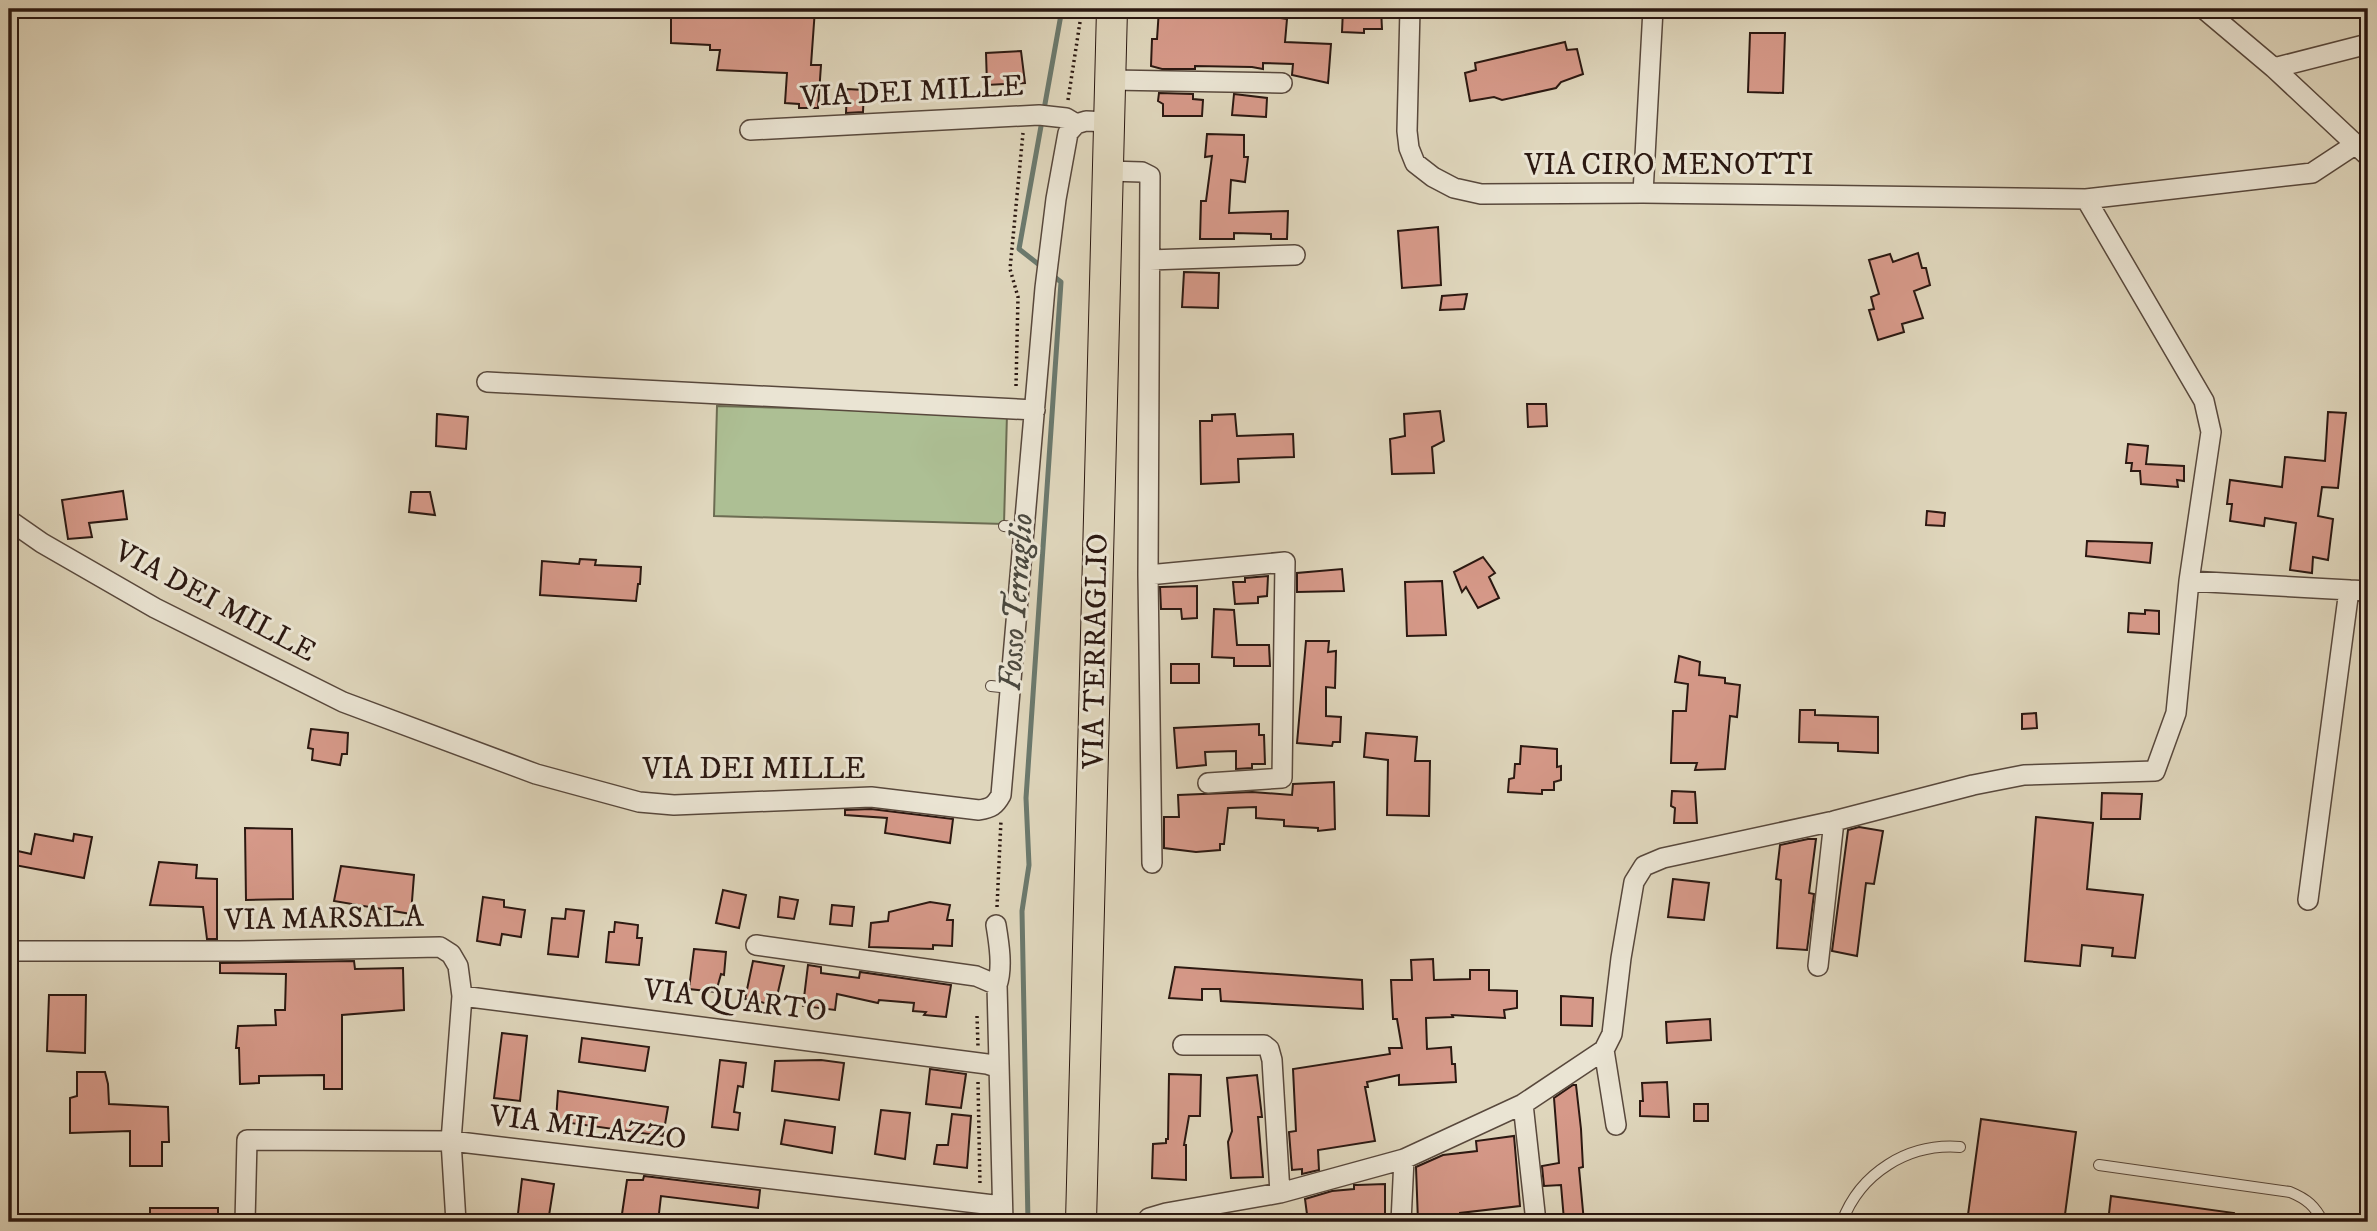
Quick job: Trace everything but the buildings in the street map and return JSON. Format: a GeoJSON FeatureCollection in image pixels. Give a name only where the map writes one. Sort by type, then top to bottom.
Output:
{"type":"FeatureCollection","features":[{"type":"Feature","properties":{"kind":"main road","name":"VIA TERRAGLIO"},"geometry":{"type":"LineString","coordinates":[[1081,1222],[1112,9]]}},
{"type":"Feature","properties":{"kind":"street","name":"VIA CIRO MENOTTI"},"geometry":{"type":"LineString","coordinates":[[1410,9],[1406,131],[1409,148],[1415,163],[1433,177],[1454,188],[1481,194],[1643,193],[2086,199],[2312,173],[2362,150]]}},
{"type":"Feature","properties":{"kind":"street"},"geometry":{"type":"LineString","coordinates":[[1643,193],[1653,9]]}},
{"type":"Feature","properties":{"kind":"street"},"geometry":{"type":"LineString","coordinates":[[2204,9],[2274,68],[2362,150]]}},
{"type":"Feature","properties":{"kind":"street"},"geometry":{"type":"LineString","coordinates":[[2274,68],[2368,44]]}},
{"type":"Feature","properties":{"kind":"street"},"geometry":{"type":"LineString","coordinates":[[1111,80],[1282,83]]}},
{"type":"Feature","properties":{"kind":"street","name":"VIA DEI MILLE"},"geometry":{"type":"LineString","coordinates":[[750,130],[1060,119],[1109,121]]}},
{"type":"Feature","properties":{"kind":"street"},"geometry":{"type":"LineString","coordinates":[[996,806],[1001,795],[1000,687],[1024,528],[1048,257],[1068,133],[1060,119]]}},
{"type":"Feature","properties":{"kind":"street"},"geometry":{"type":"LineString","coordinates":[[1108,171],[1142,172],[1150,176],[1148,575],[1152,863]]}},
{"type":"Feature","properties":{"kind":"street"},"geometry":{"type":"LineString","coordinates":[[1146,1222],[1149,1218],[1166,1213],[1280,1194],[1404,1158],[1523,1104],[1604,1050],[1612,1034],[1634,882],[1644,866],[1663,858],[1834,821],[1973,785],[2024,775],[2155,771],[2176,713],[2189,580],[2211,432],[2204,401],[2086,199]]}},
{"type":"Feature","properties":{"kind":"street"},"geometry":{"type":"LineString","coordinates":[[1150,260],[1295,255]]}},
{"type":"Feature","properties":{"kind":"street"},"geometry":{"type":"LineString","coordinates":[[487,382],[1035,410]]}},
{"type":"Feature","properties":{"kind":"street","name":"VIA DEI MILLE"},"geometry":{"type":"LineString","coordinates":[[9,520],[42,543],[155,608],[319,690],[433,737],[536,774],[639,802],[674,805],[871,797],[979,810],[996,806]]}},
{"type":"Feature","properties":{"kind":"street"},"geometry":{"type":"LineString","coordinates":[[1148,575],[1285,562],[1282,778],[1208,783]]}},
{"type":"Feature","properties":{"kind":"street"},"geometry":{"type":"LineString","coordinates":[[2189,580],[2359,590],[2308,900]]}},
{"type":"Feature","properties":{"kind":"street"},"geometry":{"type":"LineString","coordinates":[[1818,966],[1834,821]]}},
{"type":"Feature","properties":{"kind":"street"},"geometry":{"type":"LineString","coordinates":[[996,925],[1003,1214]]}},
{"type":"Feature","properties":{"kind":"street","name":"VIA QUARTO"},"geometry":{"type":"LineString","coordinates":[[756,944],[976,976],[997,985]]}},
{"type":"Feature","properties":{"kind":"street","name":"VIA MARSALA"},"geometry":{"type":"LineString","coordinates":[[9,951],[440,947],[451,954],[458,966],[462,996],[451,1141],[456,1222]]}},
{"type":"Feature","properties":{"kind":"street","name":"VIA QUARTO"},"geometry":{"type":"LineString","coordinates":[[462,996],[978,1062],[999,1068]]}},
{"type":"Feature","properties":{"kind":"street"},"geometry":{"type":"LineString","coordinates":[[1183,1045],[1264,1045],[1269,1049],[1272,1060],[1280,1194]]}},
{"type":"Feature","properties":{"kind":"street"},"geometry":{"type":"LineString","coordinates":[[1604,1050],[1616,1125]]}},
{"type":"Feature","properties":{"kind":"street"},"geometry":{"type":"LineString","coordinates":[[1523,1104],[1536,1222]]}},
{"type":"Feature","properties":{"kind":"street","name":"VIA MILAZZO"},"geometry":{"type":"LineString","coordinates":[[245,1222],[247,1140],[451,1141],[980,1204],[1003,1214]]}},
{"type":"Feature","properties":{"kind":"street"},"geometry":{"type":"LineString","coordinates":[[1401,1222],[1404,1158]]}},
{"type":"Feature","properties":{"kind":"lane"},"geometry":{"type":"LineString","coordinates":[[1004,526],[1024,528]]}},
{"type":"Feature","properties":{"kind":"lane"},"geometry":{"type":"LineString","coordinates":[[1842,1222],[1859,1191],[1876,1172],[1898,1158],[1919,1150],[1960,1147]]}},
{"type":"Feature","properties":{"kind":"lane"},"geometry":{"type":"LineString","coordinates":[[2099,1165],[2290,1192],[2315,1206],[2323,1222]]}},
{"type":"Feature","properties":{"kind":"path"},"geometry":{"type":"LineString","coordinates":[[1060,119],[1082,9]]}},
{"type":"Feature","properties":{"kind":"path"},"geometry":{"type":"LineString","coordinates":[[996,806],[1001,817],[996,925]]}},
{"type":"Feature","properties":{"kind":"path"},"geometry":{"type":"LineString","coordinates":[[977,1009],[980,1204]]}},
{"type":"Feature","properties":{"kind":"green space"},"geometry":{"type":"Polygon","coordinates":[[[717,406],[1007,414],[1004,524],[714,516],[717,406]]]}},
{"type":"Feature","properties":{"kind":"waterway","name":"Fosso Terraglio"},"geometry":{"type":"LineString","coordinates":[[1042,267],[1019,249],[1062,9]]}},
{"type":"Feature","properties":{"kind":"waterway","name":"Fosso Terraglio"},"geometry":{"type":"LineString","coordinates":[[1028,1222],[1022,911],[1029,865],[1026,798],[1061,282],[1052,275]]}}]}
